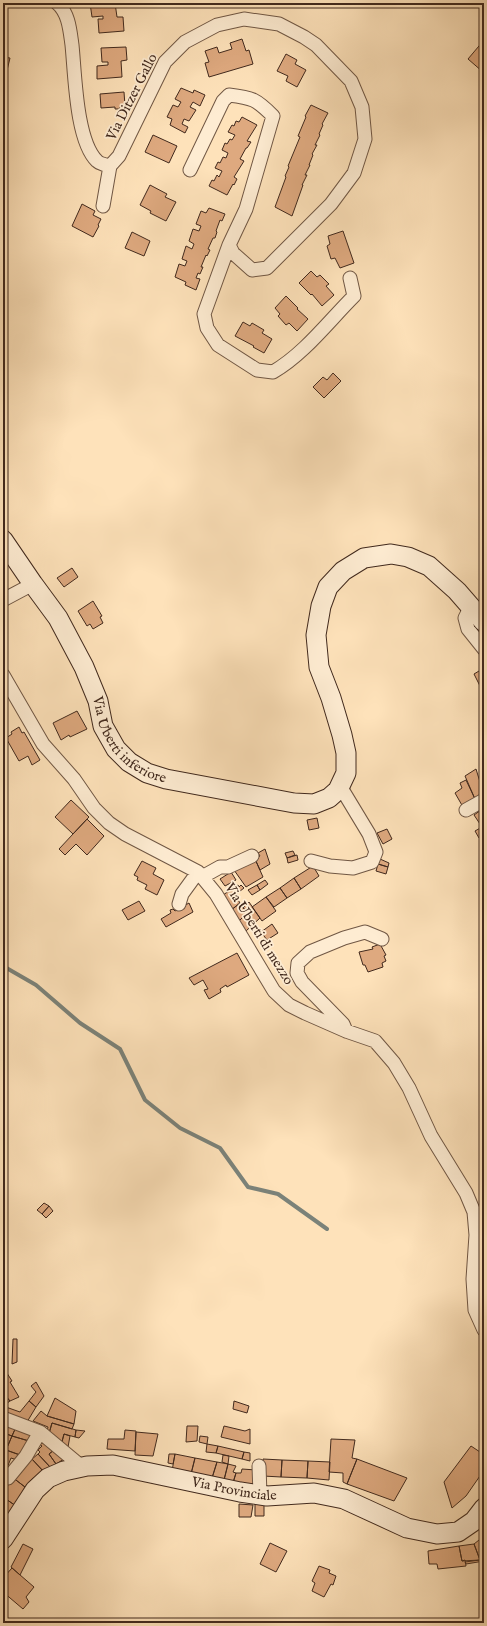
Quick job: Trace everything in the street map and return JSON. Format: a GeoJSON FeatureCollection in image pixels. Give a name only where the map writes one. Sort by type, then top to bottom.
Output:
{"type":"FeatureCollection","features":[{"type":"Feature","properties":{"kind":"main road","name":"Via Uberti inferiore"},"geometry":{"type":"LineString","coordinates":[[3,540],[58,618],[84,667],[98,701],[103,726],[116,749],[129,762],[147,773],[166,779],[294,803],[320,803],[334,794],[340,786]]}},
{"type":"Feature","properties":{"kind":"main road"},"geometry":{"type":"LineString","coordinates":[[340,786],[346,773],[346,753],[331,698],[319,667],[316,635],[321,606],[328,587],[343,571],[364,558],[390,554],[408,557],[429,566],[471,606],[484,622]]}},
{"type":"Feature","properties":{"kind":"main road","name":"Via Provinciale"},"geometry":{"type":"LineString","coordinates":[[3,1540],[35,1490],[48,1478],[64,1471],[82,1467],[113,1465],[240,1492],[280,1495],[314,1493],[344,1499],[406,1528],[437,1534],[458,1532],[474,1521],[484,1508]]}},
{"type":"Feature","properties":{"kind":"street","name":"Via Ditzer Gallo"},"geometry":{"type":"LineString","coordinates":[[57,3],[60,5],[69,22],[78,104],[84,138],[96,160],[110,166],[119,156],[165,62],[185,42],[217,25],[244,19],[278,24],[304,37],[316,46],[351,82],[362,107],[365,139],[354,173],[332,204],[268,268],[252,270],[236,256],[230,245]]}},
{"type":"Feature","properties":{"kind":"street"},"geometry":{"type":"LineString","coordinates":[[190,170],[223,101],[229,95],[260,102],[273,116],[246,209],[230,245],[204,314],[207,328],[218,345],[257,370],[273,372],[286,364],[302,350],[354,296],[350,278]]}},
{"type":"Feature","properties":{"kind":"street"},"geometry":{"type":"LineString","coordinates":[[103,206],[110,166]]}},
{"type":"Feature","properties":{"kind":"street"},"geometry":{"type":"LineString","coordinates":[[3,600],[33,584]]}},
{"type":"Feature","properties":{"kind":"street"},"geometry":{"type":"LineString","coordinates":[[471,606],[465,618],[468,629],[484,649]]}},
{"type":"Feature","properties":{"kind":"street","name":"Via Uberti di mezzo"},"geometry":{"type":"LineString","coordinates":[[3,675],[43,744],[74,779],[94,808],[109,823],[125,834],[200,874],[216,894],[274,991],[289,1005],[305,1014],[375,1041],[394,1063],[409,1088],[431,1136],[466,1193],[474,1212],[476,1235],[473,1278],[475,1310],[484,1330]]}},
{"type":"Feature","properties":{"kind":"street"},"geometry":{"type":"LineString","coordinates":[[311,861],[330,866],[353,868],[372,862],[376,852],[369,834],[340,786]]}},
{"type":"Feature","properties":{"kind":"street"},"geometry":{"type":"LineString","coordinates":[[466,810],[484,800]]}},
{"type":"Feature","properties":{"kind":"street"},"geometry":{"type":"LineString","coordinates":[[179,904],[182,894],[200,874],[220,867],[228,867],[252,856]]}},
{"type":"Feature","properties":{"kind":"street"},"geometry":{"type":"LineString","coordinates":[[346,1031],[343,1024],[302,982],[298,973],[298,962],[310,952],[344,938],[365,932],[382,939]]}},
{"type":"Feature","properties":{"kind":"street"},"geometry":{"type":"LineString","coordinates":[[3,1418],[40,1432],[82,1467]]}},
{"type":"Feature","properties":{"kind":"street"},"geometry":{"type":"LineString","coordinates":[[8,1478],[26,1456],[40,1432]]}},
{"type":"Feature","properties":{"kind":"street"},"geometry":{"type":"LineString","coordinates":[[259,1466],[260,1494]]}},
{"type":"Feature","properties":{"kind":"building"},"geometry":{"type":"Polygon","coordinates":[[[90,3],[115,3],[117,17],[123,17],[124,31],[99,33],[98,19],[103,19],[103,16],[92,17],[90,3]]]}},
{"type":"Feature","properties":{"kind":"building"},"geometry":{"type":"Polygon","coordinates":[[[242,39],[246,51],[249,50],[253,64],[209,77],[205,63],[209,62],[205,51],[217,47],[219,53],[232,49],[230,43],[242,39]]]}},
{"type":"Feature","properties":{"kind":"building"},"geometry":{"type":"Polygon","coordinates":[[[484,40],[484,70],[483,72],[468,59],[484,40]]]}},
{"type":"Feature","properties":{"kind":"building"},"geometry":{"type":"Polygon","coordinates":[[[126,47],[127,60],[121,61],[122,77],[97,79],[97,66],[108,65],[108,62],[102,62],[101,48],[126,47]]]}},
{"type":"Feature","properties":{"kind":"building"},"geometry":{"type":"Polygon","coordinates":[[[286,54],[297,60],[295,64],[306,70],[297,87],[286,81],[288,76],[277,71],[286,54]]]}},
{"type":"Feature","properties":{"kind":"building"},"geometry":{"type":"Polygon","coordinates":[[[3,57],[10,58],[3,87],[3,57]]]}},
{"type":"Feature","properties":{"kind":"building"},"geometry":{"type":"Polygon","coordinates":[[[181,88],[193,93],[194,90],[205,95],[200,106],[193,102],[190,107],[196,110],[189,121],[184,119],[182,124],[188,127],[185,133],[170,125],[172,119],[167,117],[173,105],[178,107],[181,102],[175,99],[181,88]]]}},
{"type":"Feature","properties":{"kind":"building"},"geometry":{"type":"Polygon","coordinates":[[[124,92],[125,106],[120,107],[120,109],[115,109],[115,107],[101,108],[100,94],[124,92]]]}},
{"type":"Feature","properties":{"kind":"building"},"geometry":{"type":"Polygon","coordinates":[[[311,105],[328,113],[322,124],[320,135],[315,145],[317,145],[312,154],[310,165],[305,175],[307,175],[302,185],[292,216],[275,207],[286,177],[288,166],[300,137],[298,136],[306,117],[305,116],[311,105]]]}},
{"type":"Feature","properties":{"kind":"building"},"geometry":{"type":"Polygon","coordinates":[[[242,117],[257,125],[247,141],[251,142],[240,159],[244,161],[234,177],[237,179],[227,195],[209,186],[217,175],[219,177],[222,171],[215,168],[223,157],[226,158],[228,153],[222,150],[225,143],[227,144],[230,139],[232,140],[235,135],[228,132],[232,125],[234,126],[236,121],[239,122],[242,117]]]}},
{"type":"Feature","properties":{"kind":"building"},"geometry":{"type":"Polygon","coordinates":[[[153,135],[177,146],[169,163],[145,152],[153,135]]]}},
{"type":"Feature","properties":{"kind":"building"},"geometry":{"type":"Polygon","coordinates":[[[150,185],[167,194],[165,197],[176,202],[166,221],[150,213],[151,211],[140,205],[150,185]]]}},
{"type":"Feature","properties":{"kind":"building"},"geometry":{"type":"Polygon","coordinates":[[[82,204],[95,211],[93,215],[101,219],[93,237],[72,226],[82,204]]]}},
{"type":"Feature","properties":{"kind":"building"},"geometry":{"type":"Polygon","coordinates":[[[209,208],[225,214],[222,221],[220,220],[215,238],[213,238],[208,249],[210,250],[201,267],[203,267],[200,274],[198,273],[196,278],[200,279],[196,290],[185,285],[186,282],[175,277],[179,264],[185,266],[187,261],[182,259],[186,246],[192,249],[194,244],[189,241],[193,229],[199,231],[201,226],[196,224],[201,211],[206,213],[209,208]]]}},
{"type":"Feature","properties":{"kind":"building"},"geometry":{"type":"Polygon","coordinates":[[[343,231],[354,263],[340,268],[335,258],[331,259],[327,246],[330,244],[328,236],[343,231]]]}},
{"type":"Feature","properties":{"kind":"building"},"geometry":{"type":"Polygon","coordinates":[[[132,232],[150,241],[144,256],[125,248],[132,232]]]}},
{"type":"Feature","properties":{"kind":"building"},"geometry":{"type":"Polygon","coordinates":[[[311,271],[317,277],[320,275],[329,284],[326,286],[334,295],[322,306],[312,294],[311,295],[299,283],[311,271]]]}},
{"type":"Feature","properties":{"kind":"building"},"geometry":{"type":"Polygon","coordinates":[[[286,296],[308,319],[297,331],[289,323],[286,325],[278,316],[280,314],[275,308],[286,296]]]}},
{"type":"Feature","properties":{"kind":"building"},"geometry":{"type":"Polygon","coordinates":[[[243,322],[250,326],[252,323],[264,330],[262,333],[272,339],[264,353],[235,336],[243,322]]]}},
{"type":"Feature","properties":{"kind":"building"},"geometry":{"type":"Polygon","coordinates":[[[333,373],[341,381],[324,398],[313,387],[323,377],[327,380],[333,373]]]}},
{"type":"Feature","properties":{"kind":"building"},"geometry":{"type":"Polygon","coordinates":[[[72,568],[78,577],[64,587],[57,578],[72,568]]]}},
{"type":"Feature","properties":{"kind":"building"},"geometry":{"type":"Polygon","coordinates":[[[93,601],[102,616],[100,617],[103,623],[93,629],[90,624],[87,626],[78,611],[93,601]]]}},
{"type":"Feature","properties":{"kind":"building"},"geometry":{"type":"Polygon","coordinates":[[[484,668],[484,694],[474,674],[484,668]]]}},
{"type":"Feature","properties":{"kind":"building"},"geometry":{"type":"Polygon","coordinates":[[[77,711],[87,729],[70,737],[69,735],[61,740],[53,723],[77,711]]]}},
{"type":"Feature","properties":{"kind":"building"},"geometry":{"type":"Polygon","coordinates":[[[19,727],[22,733],[24,732],[40,760],[32,765],[28,756],[19,761],[6,738],[12,734],[11,732],[19,727]]]}},
{"type":"Feature","properties":{"kind":"building"},"geometry":{"type":"Polygon","coordinates":[[[476,769],[484,795],[475,799],[465,776],[476,769]]]}},
{"type":"Feature","properties":{"kind":"building"},"geometry":{"type":"Polygon","coordinates":[[[466,780],[475,799],[463,807],[455,793],[462,788],[460,783],[466,780]]]}},
{"type":"Feature","properties":{"kind":"building"},"geometry":{"type":"Polygon","coordinates":[[[71,800],[89,817],[73,834],[55,817],[71,800]]]}},
{"type":"Feature","properties":{"kind":"building"},"geometry":{"type":"Polygon","coordinates":[[[484,808],[484,834],[479,838],[475,831],[482,827],[474,815],[484,808]]]}},
{"type":"Feature","properties":{"kind":"building"},"geometry":{"type":"Polygon","coordinates":[[[317,818],[319,828],[309,830],[307,820],[317,818]]]}},
{"type":"Feature","properties":{"kind":"building"},"geometry":{"type":"Polygon","coordinates":[[[87,819],[104,836],[87,855],[76,844],[65,855],[59,849],[87,819]]]}},
{"type":"Feature","properties":{"kind":"building"},"geometry":{"type":"Polygon","coordinates":[[[387,829],[392,839],[383,844],[377,833],[387,829]]]}},
{"type":"Feature","properties":{"kind":"building"},"geometry":{"type":"Polygon","coordinates":[[[265,849],[270,864],[260,870],[255,859],[260,856],[258,853],[265,849]]]}},
{"type":"Feature","properties":{"kind":"building"},"geometry":{"type":"Polygon","coordinates":[[[293,851],[295,855],[287,858],[285,853],[293,851]]]}},
{"type":"Feature","properties":{"kind":"building"},"geometry":{"type":"Polygon","coordinates":[[[297,855],[298,860],[288,863],[287,858],[297,855]]]}},
{"type":"Feature","properties":{"kind":"building"},"geometry":{"type":"Polygon","coordinates":[[[255,859],[263,877],[246,887],[234,870],[255,859]]]}},
{"type":"Feature","properties":{"kind":"building"},"geometry":{"type":"Polygon","coordinates":[[[380,859],[389,863],[388,867],[378,864],[380,859]]]}},
{"type":"Feature","properties":{"kind":"building"},"geometry":{"type":"Polygon","coordinates":[[[142,861],[156,868],[153,874],[164,880],[157,895],[145,889],[147,885],[137,880],[138,877],[134,875],[142,861]]]}},
{"type":"Feature","properties":{"kind":"building"},"geometry":{"type":"Polygon","coordinates":[[[378,864],[388,867],[386,874],[376,871],[378,864]]]}},
{"type":"Feature","properties":{"kind":"building"},"geometry":{"type":"Polygon","coordinates":[[[313,866],[319,876],[301,889],[294,878],[313,866]]]}},
{"type":"Feature","properties":{"kind":"building"},"geometry":{"type":"Polygon","coordinates":[[[231,872],[236,880],[225,886],[220,879],[231,872]]]}},
{"type":"Feature","properties":{"kind":"building"},"geometry":{"type":"Polygon","coordinates":[[[294,878],[301,889],[287,898],[280,888],[294,878]]]}},
{"type":"Feature","properties":{"kind":"building"},"geometry":{"type":"Polygon","coordinates":[[[265,880],[268,884],[260,890],[257,885],[265,880]]]}},
{"type":"Feature","properties":{"kind":"building"},"geometry":{"type":"Polygon","coordinates":[[[238,885],[239,887],[241,885],[244,888],[235,895],[240,903],[230,911],[223,895],[238,885]]]}},
{"type":"Feature","properties":{"kind":"building"},"geometry":{"type":"Polygon","coordinates":[[[257,885],[260,890],[252,895],[248,890],[257,885]]]}},
{"type":"Feature","properties":{"kind":"building"},"geometry":{"type":"Polygon","coordinates":[[[280,888],[287,898],[274,907],[266,897],[280,888]]]}},
{"type":"Feature","properties":{"kind":"building"},"geometry":{"type":"Polygon","coordinates":[[[266,897],[276,911],[262,921],[252,907],[266,897]]]}},
{"type":"Feature","properties":{"kind":"building"},"geometry":{"type":"Polygon","coordinates":[[[139,901],[145,911],[128,920],[122,910],[139,901]]]}},
{"type":"Feature","properties":{"kind":"building"},"geometry":{"type":"Polygon","coordinates":[[[249,902],[260,918],[246,931],[239,921],[248,912],[243,908],[249,902]]]}},
{"type":"Feature","properties":{"kind":"building"},"geometry":{"type":"Polygon","coordinates":[[[189,903],[193,912],[166,927],[161,919],[171,913],[170,910],[173,909],[175,911],[189,903]]]}},
{"type":"Feature","properties":{"kind":"building"},"geometry":{"type":"Polygon","coordinates":[[[240,903],[248,912],[239,921],[230,911],[240,903]]]}},
{"type":"Feature","properties":{"kind":"building"},"geometry":{"type":"Polygon","coordinates":[[[272,924],[278,933],[267,940],[261,932],[272,924]]]}},
{"type":"Feature","properties":{"kind":"building"},"geometry":{"type":"Polygon","coordinates":[[[380,944],[386,955],[384,956],[386,961],[382,963],[383,967],[368,972],[365,965],[363,965],[359,952],[373,949],[372,947],[380,944]]]}},
{"type":"Feature","properties":{"kind":"building"},"geometry":{"type":"Polygon","coordinates":[[[237,953],[249,975],[227,987],[226,985],[220,989],[221,992],[209,999],[204,990],[208,989],[203,980],[194,985],[189,978],[237,953]]]}},
{"type":"Feature","properties":{"kind":"building"},"geometry":{"type":"Polygon","coordinates":[[[44,1203],[49,1206],[42,1214],[37,1210],[44,1203]]]}},
{"type":"Feature","properties":{"kind":"building"},"geometry":{"type":"Polygon","coordinates":[[[49,1206],[53,1211],[46,1218],[42,1214],[49,1206]]]}},
{"type":"Feature","properties":{"kind":"building"},"geometry":{"type":"Polygon","coordinates":[[[13,1339],[17,1339],[17,1362],[12,1364],[13,1339]]]}},
{"type":"Feature","properties":{"kind":"building"},"geometry":{"type":"Polygon","coordinates":[[[3,1367],[12,1381],[10,1382],[19,1397],[10,1401],[3,1393],[3,1367]]]}},
{"type":"Feature","properties":{"kind":"building"},"geometry":{"type":"Polygon","coordinates":[[[36,1382],[44,1396],[36,1407],[29,1401],[36,1392],[31,1386],[36,1382]]]}},
{"type":"Feature","properties":{"kind":"building"},"geometry":{"type":"Polygon","coordinates":[[[3,1393],[10,1401],[3,1406],[3,1393]]]}},
{"type":"Feature","properties":{"kind":"building"},"geometry":{"type":"Polygon","coordinates":[[[55,1398],[76,1411],[74,1424],[47,1416],[55,1398]]]}},
{"type":"Feature","properties":{"kind":"building"},"geometry":{"type":"Polygon","coordinates":[[[29,1401],[36,1407],[27,1422],[3,1416],[3,1406],[20,1412],[29,1401]]]}},
{"type":"Feature","properties":{"kind":"building"},"geometry":{"type":"Polygon","coordinates":[[[234,1401],[249,1406],[247,1413],[233,1409],[234,1401]]]}},
{"type":"Feature","properties":{"kind":"building"},"geometry":{"type":"Polygon","coordinates":[[[41,1411],[47,1416],[74,1424],[72,1429],[52,1423],[48,1437],[46,1435],[48,1427],[33,1421],[41,1411]]]}},
{"type":"Feature","properties":{"kind":"building"},"geometry":{"type":"Polygon","coordinates":[[[6,1423],[16,1427],[12,1436],[4,1433],[6,1423]]]}},
{"type":"Feature","properties":{"kind":"building"},"geometry":{"type":"Polygon","coordinates":[[[52,1423],[76,1430],[75,1437],[64,1434],[61,1446],[48,1437],[52,1423]]]}},
{"type":"Feature","properties":{"kind":"building"},"geometry":{"type":"Polygon","coordinates":[[[187,1426],[198,1426],[197,1441],[186,1442],[187,1426]]]}},
{"type":"Feature","properties":{"kind":"building"},"geometry":{"type":"Polygon","coordinates":[[[224,1426],[245,1431],[250,1429],[250,1444],[221,1437],[224,1426]]]}},
{"type":"Feature","properties":{"kind":"building"},"geometry":{"type":"Polygon","coordinates":[[[16,1427],[32,1433],[29,1441],[12,1436],[16,1427]]]}},
{"type":"Feature","properties":{"kind":"building"},"geometry":{"type":"Polygon","coordinates":[[[76,1430],[85,1431],[79,1438],[75,1437],[76,1430]]]}},
{"type":"Feature","properties":{"kind":"building"},"geometry":{"type":"Polygon","coordinates":[[[125,1430],[136,1431],[135,1451],[107,1449],[108,1439],[124,1439],[125,1430]]]}},
{"type":"Feature","properties":{"kind":"building"},"geometry":{"type":"Polygon","coordinates":[[[136,1432],[158,1434],[153,1456],[135,1455],[136,1432]]]}},
{"type":"Feature","properties":{"kind":"building"},"geometry":{"type":"Polygon","coordinates":[[[4,1433],[12,1436],[6,1450],[3,1449],[4,1433]]]}},
{"type":"Feature","properties":{"kind":"building"},"geometry":{"type":"Polygon","coordinates":[[[64,1434],[70,1436],[68,1447],[61,1445],[64,1434]]]}},
{"type":"Feature","properties":{"kind":"building"},"geometry":{"type":"Polygon","coordinates":[[[12,1436],[29,1441],[23,1456],[6,1450],[12,1436]]]}},
{"type":"Feature","properties":{"kind":"building"},"geometry":{"type":"Polygon","coordinates":[[[200,1436],[208,1437],[207,1444],[199,1442],[200,1436]]]}},
{"type":"Feature","properties":{"kind":"building"},"geometry":{"type":"Polygon","coordinates":[[[331,1439],[355,1440],[352,1458],[357,1459],[347,1484],[343,1482],[343,1473],[329,1472],[331,1439]]]}},
{"type":"Feature","properties":{"kind":"building"},"geometry":{"type":"Polygon","coordinates":[[[35,1441],[48,1442],[54,1450],[49,1454],[56,1464],[51,1468],[38,1454],[40,1452],[38,1450],[42,1446],[35,1441]]]}},
{"type":"Feature","properties":{"kind":"building"},"geometry":{"type":"Polygon","coordinates":[[[207,1444],[218,1446],[216,1453],[206,1452],[207,1444]]]}},
{"type":"Feature","properties":{"kind":"building"},"geometry":{"type":"Polygon","coordinates":[[[218,1446],[244,1452],[242,1459],[216,1453],[218,1446]]]}},
{"type":"Feature","properties":{"kind":"building"},"geometry":{"type":"Polygon","coordinates":[[[471,1446],[480,1452],[482,1473],[466,1496],[452,1508],[444,1482],[471,1446]]]}},
{"type":"Feature","properties":{"kind":"building"},"geometry":{"type":"Polygon","coordinates":[[[6,1450],[20,1455],[17,1460],[11,1458],[7,1468],[3,1465],[6,1450]]]}},
{"type":"Feature","properties":{"kind":"building"},"geometry":{"type":"Polygon","coordinates":[[[54,1450],[64,1459],[56,1464],[49,1454],[54,1450]]]}},
{"type":"Feature","properties":{"kind":"building"},"geometry":{"type":"Polygon","coordinates":[[[244,1452],[250,1453],[250,1461],[242,1459],[244,1452]]]}},
{"type":"Feature","properties":{"kind":"building"},"geometry":{"type":"Polygon","coordinates":[[[38,1454],[51,1468],[44,1472],[32,1459],[38,1454]]]}},
{"type":"Feature","properties":{"kind":"building"},"geometry":{"type":"Polygon","coordinates":[[[169,1454],[175,1454],[173,1464],[168,1463],[169,1454]]]}},
{"type":"Feature","properties":{"kind":"building"},"geometry":{"type":"Polygon","coordinates":[[[175,1454],[195,1458],[191,1474],[172,1471],[175,1454]]]}},
{"type":"Feature","properties":{"kind":"building"},"geometry":{"type":"Polygon","coordinates":[[[223,1455],[229,1456],[228,1464],[222,1462],[223,1455]]]}},
{"type":"Feature","properties":{"kind":"building"},"geometry":{"type":"Polygon","coordinates":[[[29,1456],[44,1472],[32,1479],[25,1487],[12,1477],[29,1456]]]}},
{"type":"Feature","properties":{"kind":"building"},"geometry":{"type":"Polygon","coordinates":[[[195,1458],[217,1462],[212,1478],[191,1474],[195,1458]]]}},
{"type":"Feature","properties":{"kind":"building"},"geometry":{"type":"Polygon","coordinates":[[[263,1459],[282,1460],[281,1477],[263,1476],[263,1459]]]}},
{"type":"Feature","properties":{"kind":"building"},"geometry":{"type":"Polygon","coordinates":[[[357,1459],[407,1478],[394,1501],[347,1484],[357,1459]]]}},
{"type":"Feature","properties":{"kind":"building"},"geometry":{"type":"Polygon","coordinates":[[[282,1460],[308,1461],[307,1478],[281,1477],[282,1460]]]}},
{"type":"Feature","properties":{"kind":"building"},"geometry":{"type":"Polygon","coordinates":[[[308,1461],[330,1462],[329,1480],[307,1478],[308,1461]]]}},
{"type":"Feature","properties":{"kind":"building"},"geometry":{"type":"Polygon","coordinates":[[[217,1462],[228,1464],[224,1480],[212,1478],[217,1462]]]}},
{"type":"Feature","properties":{"kind":"building"},"geometry":{"type":"Polygon","coordinates":[[[228,1464],[236,1466],[233,1472],[236,1473],[232,1486],[224,1480],[228,1464]]]}},
{"type":"Feature","properties":{"kind":"building"},"geometry":{"type":"Polygon","coordinates":[[[242,1469],[256,1470],[256,1487],[232,1486],[236,1473],[241,1473],[242,1469]]]}},
{"type":"Feature","properties":{"kind":"building"},"geometry":{"type":"Polygon","coordinates":[[[12,1477],[25,1487],[16,1506],[3,1497],[3,1489],[12,1477]]]}},
{"type":"Feature","properties":{"kind":"building"},"geometry":{"type":"Polygon","coordinates":[[[3,1497],[16,1506],[12,1514],[3,1510],[3,1497]]]}},
{"type":"Feature","properties":{"kind":"building"},"geometry":{"type":"Polygon","coordinates":[[[264,1502],[264,1516],[255,1516],[255,1503],[264,1502]]]}},
{"type":"Feature","properties":{"kind":"building"},"geometry":{"type":"Polygon","coordinates":[[[239,1504],[253,1505],[251,1517],[239,1517],[239,1504]]]}},
{"type":"Feature","properties":{"kind":"building"},"geometry":{"type":"Polygon","coordinates":[[[484,1536],[484,1555],[480,1560],[474,1544],[484,1536]]]}},
{"type":"Feature","properties":{"kind":"building"},"geometry":{"type":"Polygon","coordinates":[[[270,1543],[287,1551],[276,1572],[260,1564],[270,1543]]]}},
{"type":"Feature","properties":{"kind":"building"},"geometry":{"type":"Polygon","coordinates":[[[23,1544],[33,1549],[20,1575],[11,1567],[23,1544]]]}},
{"type":"Feature","properties":{"kind":"building"},"geometry":{"type":"Polygon","coordinates":[[[474,1544],[480,1560],[462,1561],[459,1546],[474,1544]]]}},
{"type":"Feature","properties":{"kind":"building"},"geometry":{"type":"Polygon","coordinates":[[[459,1546],[462,1561],[465,1560],[466,1566],[438,1569],[437,1564],[429,1564],[428,1551],[459,1546]]]}},
{"type":"Feature","properties":{"kind":"building"},"geometry":{"type":"Polygon","coordinates":[[[484,1555],[484,1561],[466,1564],[465,1562],[480,1560],[484,1555]]]}},
{"type":"Feature","properties":{"kind":"building"},"geometry":{"type":"Polygon","coordinates":[[[319,1566],[330,1570],[329,1573],[336,1576],[333,1585],[331,1584],[324,1597],[312,1591],[315,1583],[312,1581],[319,1566]]]}},
{"type":"Feature","properties":{"kind":"building"},"geometry":{"type":"Polygon","coordinates":[[[12,1568],[34,1587],[26,1597],[29,1602],[23,1609],[3,1592],[3,1578],[12,1568]]]}},
{"type":"Feature","properties":{"kind":"waterway"},"geometry":{"type":"LineString","coordinates":[[3,966],[36,985],[80,1023],[120,1049],[145,1100],[180,1128],[220,1148],[248,1187],[278,1194],[327,1229]]}}]}
